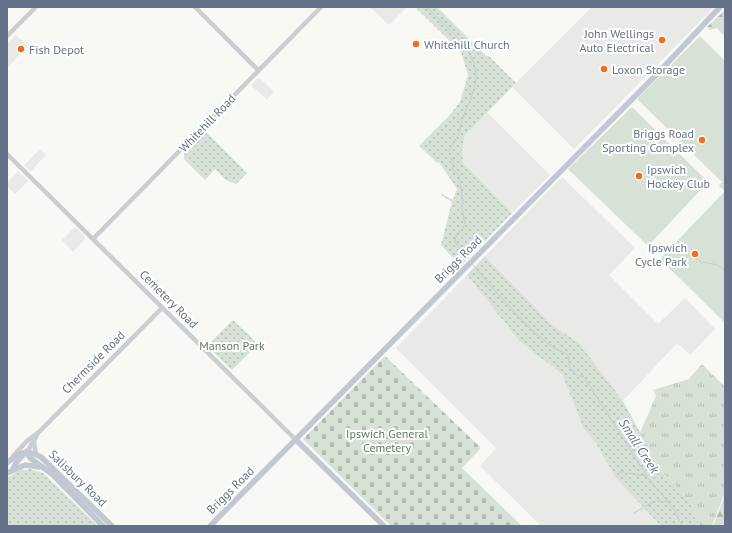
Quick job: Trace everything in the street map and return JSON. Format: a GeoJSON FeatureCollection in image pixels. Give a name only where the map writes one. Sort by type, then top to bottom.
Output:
{"type":"FeatureCollection","features":[{"type":"Feature","properties":{"kind":"main road","name":"Briggs Road"},"geometry":{"type":"LineString","coordinates":[[210,526],[643,88],[720,7]]}},
{"type":"Feature","properties":{"kind":"main road","name":"Cemetery Road"},"geometry":{"type":"LineString","coordinates":[[296,440],[384,526]]}},
{"type":"Feature","properties":{"kind":"main road","name":"Salisbury Road"},"geometry":{"type":"LineString","coordinates":[[27,452],[37,455],[45,460],[103,526]]}},
{"type":"Feature","properties":{"kind":"main road","name":"Salisbury Road"},"geometry":{"type":"LineString","coordinates":[[27,452],[32,460],[46,470]]}},
{"type":"Feature","properties":{"kind":"main road"},"geometry":{"type":"LineString","coordinates":[[7,463],[17,455],[27,452]]}},
{"type":"Feature","properties":{"kind":"main road","name":"Chermside Road"},"geometry":{"type":"LineString","coordinates":[[10,471],[27,452]]}},
{"type":"Feature","properties":{"kind":"main road","name":"Salisbury Road"},"geometry":{"type":"LineString","coordinates":[[10,471],[29,465],[37,466],[58,476],[112,526]]}},
{"type":"Feature","properties":{"kind":"street"},"geometry":{"type":"LineString","coordinates":[[7,36],[36,7]]}},
{"type":"Feature","properties":{"kind":"street"},"geometry":{"type":"LineString","coordinates":[[195,7],[258,70]]}},
{"type":"Feature","properties":{"kind":"street","name":"Whitehill Road"},"geometry":{"type":"LineString","coordinates":[[93,238],[321,7]]}},
{"type":"Feature","properties":{"kind":"street","name":"Cemetery Road"},"geometry":{"type":"LineString","coordinates":[[7,154],[296,440]]}},
{"type":"Feature","properties":{"kind":"street","name":"Chermside Road"},"geometry":{"type":"LineString","coordinates":[[7,463],[34,438],[162,308]]}},
{"type":"Feature","properties":{"kind":"street"},"geometry":{"type":"LineString","coordinates":[[34,438],[37,455]]}},
{"type":"Feature","properties":{"kind":"street","name":"Chermside Road"},"geometry":{"type":"LineString","coordinates":[[27,452],[34,438]]}},
{"type":"Feature","properties":{"kind":"shaded area"},"geometry":{"type":"Polygon","coordinates":[[[370,7],[407,7],[389,25],[370,7]]]}},
{"type":"Feature","properties":{"kind":"shaded area"},"geometry":{"type":"Polygon","coordinates":[[[592,7],[714,7],[574,149],[512,87],[592,7]]]}},
{"type":"Feature","properties":{"kind":"shaded area"},"geometry":{"type":"Polygon","coordinates":[[[16,35],[28,46],[7,68],[7,44],[16,35]]]}},
{"type":"Feature","properties":{"kind":"shaded area"},"geometry":{"type":"Polygon","coordinates":[[[260,78],[274,92],[267,100],[251,85],[260,78]]]}},
{"type":"Feature","properties":{"kind":"shaded area"},"geometry":{"type":"Polygon","coordinates":[[[487,112],[550,175],[512,213],[463,163],[462,149],[465,135],[487,112]]]}},
{"type":"Feature","properties":{"kind":"shaded area"},"geometry":{"type":"Polygon","coordinates":[[[40,149],[46,155],[31,171],[24,165],[40,149]]]}},
{"type":"Feature","properties":{"kind":"shaded area"},"geometry":{"type":"Polygon","coordinates":[[[18,171],[28,181],[15,194],[7,186],[7,183],[18,171]]]}},
{"type":"Feature","properties":{"kind":"shaded area"},"geometry":{"type":"Polygon","coordinates":[[[562,177],[635,248],[609,275],[658,324],[685,298],[715,329],[690,355],[677,343],[623,401],[579,343],[550,323],[485,256],[562,177]]]}},
{"type":"Feature","properties":{"kind":"shaded area"},"geometry":{"type":"Polygon","coordinates":[[[75,227],[85,236],[85,239],[73,252],[62,240],[75,227]]]}},
{"type":"Feature","properties":{"kind":"shaded area"},"geometry":{"type":"Polygon","coordinates":[[[467,275],[520,342],[562,374],[584,429],[596,443],[615,477],[660,526],[541,526],[480,466],[496,448],[396,348],[467,275]]]}},
{"type":"Feature","properties":{"kind":"green space"},"geometry":{"type":"Polygon","coordinates":[[[415,7],[437,7],[486,56],[489,56],[516,83],[465,135],[462,149],[463,163],[512,213],[461,266],[441,245],[452,202],[441,195],[442,194],[453,200],[457,189],[439,162],[437,163],[419,146],[450,115],[460,102],[468,75],[461,52],[415,7]]]}},
{"type":"Feature","properties":{"kind":"green space"},"geometry":{"type":"Polygon","coordinates":[[[725,10],[725,37],[717,28],[710,30],[707,27],[725,10]]]}},
{"type":"Feature","properties":{"kind":"green space","name":"Briggs Road Sporting Complex"},"geometry":{"type":"Polygon","coordinates":[[[700,36],[725,61],[725,191],[719,186],[722,182],[638,100],[638,98],[700,36]]]}},
{"type":"Feature","properties":{"kind":"green space","name":"Ipswich Hockey Club"},"geometry":{"type":"Polygon","coordinates":[[[632,107],[708,182],[648,246],[568,169],[632,107]]]}},
{"type":"Feature","properties":{"kind":"green space"},"geometry":{"type":"Polygon","coordinates":[[[205,131],[247,173],[236,184],[226,180],[215,169],[205,180],[184,159],[184,153],[205,131]]]}},
{"type":"Feature","properties":{"kind":"green space","name":"Ipswich Cycle Park"},"geometry":{"type":"Polygon","coordinates":[[[725,191],[725,323],[660,259],[725,191]]]}},
{"type":"Feature","properties":{"kind":"green space"},"geometry":{"type":"Polygon","coordinates":[[[485,256],[550,323],[579,343],[623,401],[661,471],[691,502],[699,526],[660,526],[615,477],[596,443],[584,429],[562,374],[520,342],[467,275],[485,256]]]}},
{"type":"Feature","properties":{"kind":"green space","name":"Manson Park"},"geometry":{"type":"Polygon","coordinates":[[[233,320],[258,344],[232,370],[207,346],[233,320]]]}},
{"type":"Feature","properties":{"kind":"green space","name":"Ipswich General Cemetery"},"geometry":{"type":"Polygon","coordinates":[[[385,356],[481,448],[462,468],[522,526],[391,526],[303,439],[385,356]]]}},
{"type":"Feature","properties":{"kind":"green space"},"geometry":{"type":"Polygon","coordinates":[[[702,364],[725,387],[725,492],[712,526],[699,526],[691,502],[661,471],[640,433],[656,396],[653,390],[689,379],[702,364]]]}},
{"type":"Feature","properties":{"kind":"green space"},"geometry":{"type":"Polygon","coordinates":[[[30,469],[43,473],[98,526],[7,526],[7,478],[18,471],[30,469]]]}},
{"type":"Feature","properties":{"kind":"green space"},"geometry":{"type":"Polygon","coordinates":[[[725,495],[725,526],[713,526],[725,495]]]}},
{"type":"Feature","properties":{"kind":"waterway","name":"Small Creek"},"geometry":{"type":"LineString","coordinates":[[426,7],[459,39],[472,58],[475,69],[475,85],[460,126],[460,133],[448,152]]}},
{"type":"Feature","properties":{"kind":"waterway","name":"Small Creek"},"geometry":{"type":"LineString","coordinates":[[451,158],[453,161],[453,170],[459,176],[463,200],[462,209],[465,223],[456,235],[455,241],[467,259]]}},
{"type":"Feature","properties":{"kind":"waterway"},"geometry":{"type":"LineString","coordinates":[[686,252],[702,262],[718,265],[725,271]]}},
{"type":"Feature","properties":{"kind":"waterway","name":"Small Creek"},"geometry":{"type":"LineString","coordinates":[[473,265],[530,328],[555,349],[568,355],[570,367],[577,375]]}},
{"type":"Feature","properties":{"kind":"waterway","name":"Small Creek"},"geometry":{"type":"LineString","coordinates":[[580,376],[583,376],[586,380],[648,478],[674,509],[682,526]]}},
{"type":"Feature","properties":{"kind":"waterway"},"geometry":{"type":"LineString","coordinates":[[628,473],[646,476]]}},
{"type":"Feature","properties":{"kind":"waterway","name":"Small Creek"},"geometry":{"type":"LineString","coordinates":[[657,501],[669,502]]}},
{"type":"Feature","properties":{"kind":"waterway"},"geometry":{"type":"LineString","coordinates":[[634,513],[653,502]]}},
{"type":"Feature","properties":{"kind":"place","name":"John Wellings Auto Electrical"},"geometry":{"type":"Point","coordinates":[662,40]}},
{"type":"Feature","properties":{"kind":"place","name":"Whitehill Church"},"geometry":{"type":"Point","coordinates":[416,44]}},
{"type":"Feature","properties":{"kind":"place","name":"Fish Depot"},"geometry":{"type":"Point","coordinates":[21,49]}},
{"type":"Feature","properties":{"kind":"place","name":"Loxon Storage"},"geometry":{"type":"Point","coordinates":[604,69]}},
{"type":"Feature","properties":{"kind":"place","name":"Briggs Road Sporting Complex"},"geometry":{"type":"Point","coordinates":[702,140]}},
{"type":"Feature","properties":{"kind":"place","name":"Ipswich Hockey Club"},"geometry":{"type":"Point","coordinates":[639,176]}},
{"type":"Feature","properties":{"kind":"place","name":"Ipswich Cycle Park"},"geometry":{"type":"Point","coordinates":[695,254]}}]}
